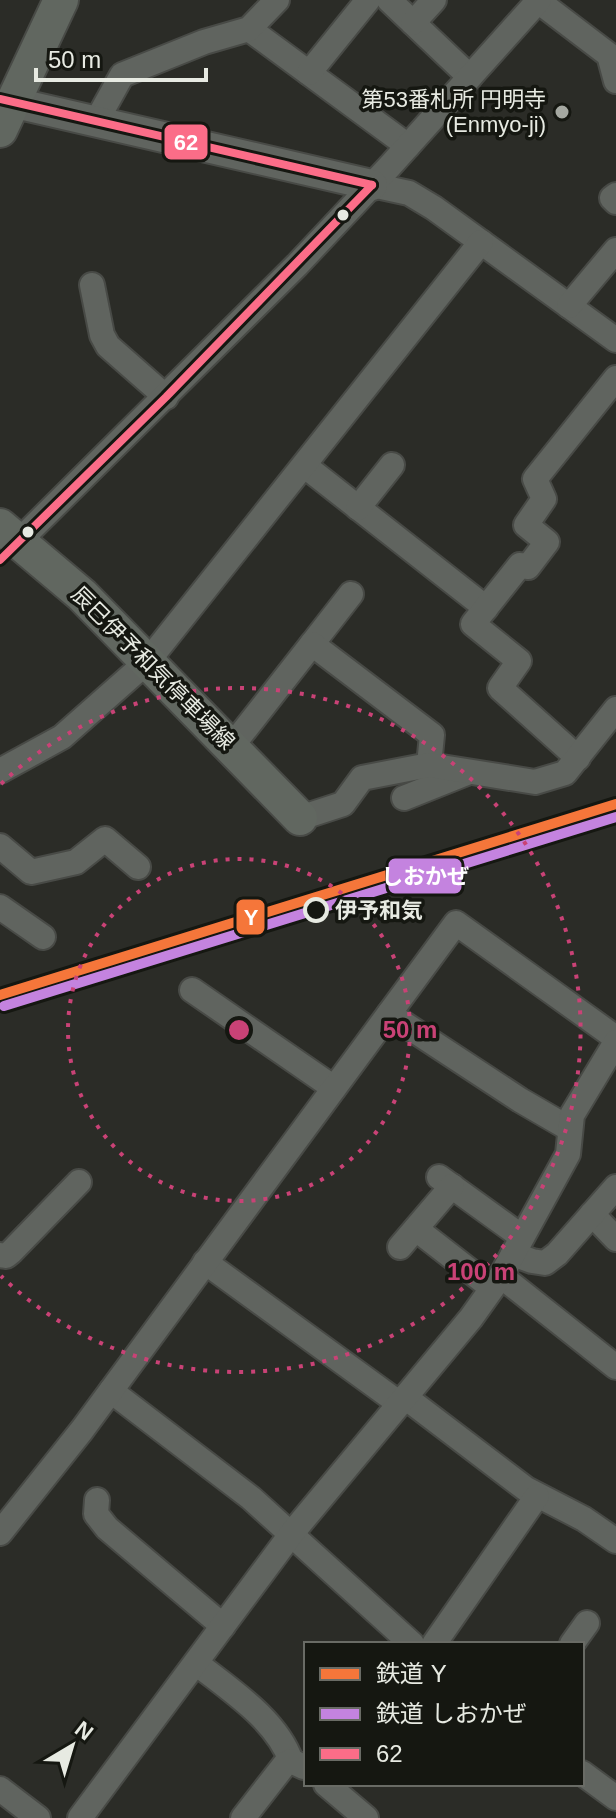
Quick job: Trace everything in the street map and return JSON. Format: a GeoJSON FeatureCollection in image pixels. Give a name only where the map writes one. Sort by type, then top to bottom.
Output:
{"type":"FeatureCollection","features":[{"type":"Feature","properties":{"kind":"main road"},"geometry":{"type":"LineString","coordinates":[[5,111],[61,0]]}},
{"type":"Feature","properties":{"kind":"main road","name":"辰巳伊予和気停車場線"},"geometry":{"type":"LineString","coordinates":[[7,542],[82,595],[300,818]]}},
{"type":"Feature","properties":{"kind":"street"},"geometry":{"type":"LineString","coordinates":[[97,120],[122,75],[204,42],[249,29],[277,0]]}},
{"type":"Feature","properties":{"kind":"street"},"geometry":{"type":"LineString","coordinates":[[309,73],[368,0]]}},
{"type":"Feature","properties":{"kind":"street"},"geometry":{"type":"LineString","coordinates":[[389,0],[470,77]]}},
{"type":"Feature","properties":{"kind":"street"},"geometry":{"type":"LineString","coordinates":[[413,23],[434,0]]}},
{"type":"Feature","properties":{"kind":"street"},"geometry":{"type":"LineString","coordinates":[[7,542],[166,397],[372,185],[539,0],[609,55],[616,81]]}},
{"type":"Feature","properties":{"kind":"street"},"geometry":{"type":"LineString","coordinates":[[249,29],[408,146]]}},
{"type":"Feature","properties":{"kind":"street"},"geometry":{"type":"LineString","coordinates":[[5,111],[97,120],[409,193],[616,340]]}},
{"type":"Feature","properties":{"kind":"street"},"geometry":{"type":"LineString","coordinates":[[616,195],[612,198],[616,202]]}},
{"type":"Feature","properties":{"kind":"street"},"geometry":{"type":"LineString","coordinates":[[0,771],[62,737],[148,661],[481,242]]}},
{"type":"Feature","properties":{"kind":"street"},"geometry":{"type":"LineString","coordinates":[[569,306],[616,250]]}},
{"type":"Feature","properties":{"kind":"street"},"geometry":{"type":"LineString","coordinates":[[92,285],[102,335],[108,346],[166,397]]}},
{"type":"Feature","properties":{"kind":"street"},"geometry":{"type":"LineString","coordinates":[[578,758],[500,688],[519,661],[473,624],[520,565],[528,567],[547,542],[526,525],[544,499],[535,479],[616,378]]}},
{"type":"Feature","properties":{"kind":"street"},"geometry":{"type":"LineString","coordinates":[[358,508],[392,465]]}},
{"type":"Feature","properties":{"kind":"street"},"geometry":{"type":"LineString","coordinates":[[305,466],[486,608]]}},
{"type":"Feature","properties":{"kind":"street"},"geometry":{"type":"LineString","coordinates":[[232,746],[351,594]]}},
{"type":"Feature","properties":{"kind":"street"},"geometry":{"type":"LineString","coordinates":[[312,644],[432,735],[429,765]]}},
{"type":"Feature","properties":{"kind":"street"},"geometry":{"type":"LineString","coordinates":[[300,818],[343,804],[362,778],[429,765],[535,782],[565,773],[616,709]]}},
{"type":"Feature","properties":{"kind":"street"},"geometry":{"type":"LineString","coordinates":[[404,798],[469,772]]}},
{"type":"Feature","properties":{"kind":"street"},"geometry":{"type":"LineString","coordinates":[[0,846],[31,872],[76,862],[105,839],[138,867]]}},
{"type":"Feature","properties":{"kind":"street"},"geometry":{"type":"LineString","coordinates":[[0,907],[43,937]]}},
{"type":"Feature","properties":{"kind":"street"},"geometry":{"type":"LineString","coordinates":[[0,1533],[111,1391],[456,923],[616,1040],[572,1115],[568,1154],[496,1282],[292,1533],[80,1818]]}},
{"type":"Feature","properties":{"kind":"street"},"geometry":{"type":"LineString","coordinates":[[192,990],[334,1088]]}},
{"type":"Feature","properties":{"kind":"street"},"geometry":{"type":"LineString","coordinates":[[389,1014],[570,1129]]}},
{"type":"Feature","properties":{"kind":"street"},"geometry":{"type":"LineString","coordinates":[[0,1255],[6,1256],[11,1252],[79,1182]]}},
{"type":"Feature","properties":{"kind":"street"},"geometry":{"type":"LineString","coordinates":[[616,1187],[557,1254],[545,1263],[532,1261],[445,1182],[408,1238],[496,1282],[616,1367]]}},
{"type":"Feature","properties":{"kind":"street"},"geometry":{"type":"LineString","coordinates":[[592,1214],[616,1239]]}},
{"type":"Feature","properties":{"kind":"street"},"geometry":{"type":"LineString","coordinates":[[205,1262],[537,1496],[584,1519],[616,1541]]}},
{"type":"Feature","properties":{"kind":"street"},"geometry":{"type":"LineString","coordinates":[[111,1391],[251,1498],[410,1642]]}},
{"type":"Feature","properties":{"kind":"street"},"geometry":{"type":"LineString","coordinates":[[435,1642],[537,1496]]}},
{"type":"Feature","properties":{"kind":"street"},"geometry":{"type":"LineString","coordinates":[[97,1500],[96,1514],[107,1528],[223,1626]]}},
{"type":"Feature","properties":{"kind":"street"},"geometry":{"type":"LineString","coordinates":[[573,1642],[587,1623]]}},
{"type":"Feature","properties":{"kind":"street"},"geometry":{"type":"LineString","coordinates":[[196,1663],[252,1708],[285,1743],[299,1765]]}},
{"type":"Feature","properties":{"kind":"street"},"geometry":{"type":"LineString","coordinates":[[243,1818],[285,1764],[299,1765]]}},
{"type":"Feature","properties":{"kind":"street"},"geometry":{"type":"LineString","coordinates":[[584,1774],[616,1798]]}},
{"type":"Feature","properties":{"kind":"street"},"geometry":{"type":"LineString","coordinates":[[335,1787],[366,1818]]}},
{"type":"Feature","properties":{"kind":"street"},"geometry":{"type":"LineString","coordinates":[[0,1789],[38,1818]]}},
{"type":"Feature","properties":{"kind":"railway"},"geometry":{"type":"LineString","coordinates":[[0,1010],[616,817]]}},
{"type":"Feature","properties":{"kind":"rail line","name":"Y"},"geometry":{"type":"LineString","coordinates":[[0,995],[616,804]]}},
{"type":"Feature","properties":{"kind":"rail line","name":"しおかぜ"},"geometry":{"type":"LineString","coordinates":[[4,1006],[616,817]]}},
{"type":"Feature","properties":{"kind":"transit line","name":"62"},"geometry":{"type":"LineString","coordinates":[[0,99],[372,185]]}},
{"type":"Feature","properties":{"kind":"transit line","name":"62"},"geometry":{"type":"LineString","coordinates":[[0,560],[166,397],[372,185]]}},
{"type":"Feature","properties":{"kind":"place","name":"第53番札所 円明寺 (Enmyo-ji)"},"geometry":{"type":"Point","coordinates":[562,112]}},
{"type":"Feature","properties":{"kind":"place","name":"伊予和気"},"geometry":{"type":"Point","coordinates":[316,910]}}]}
